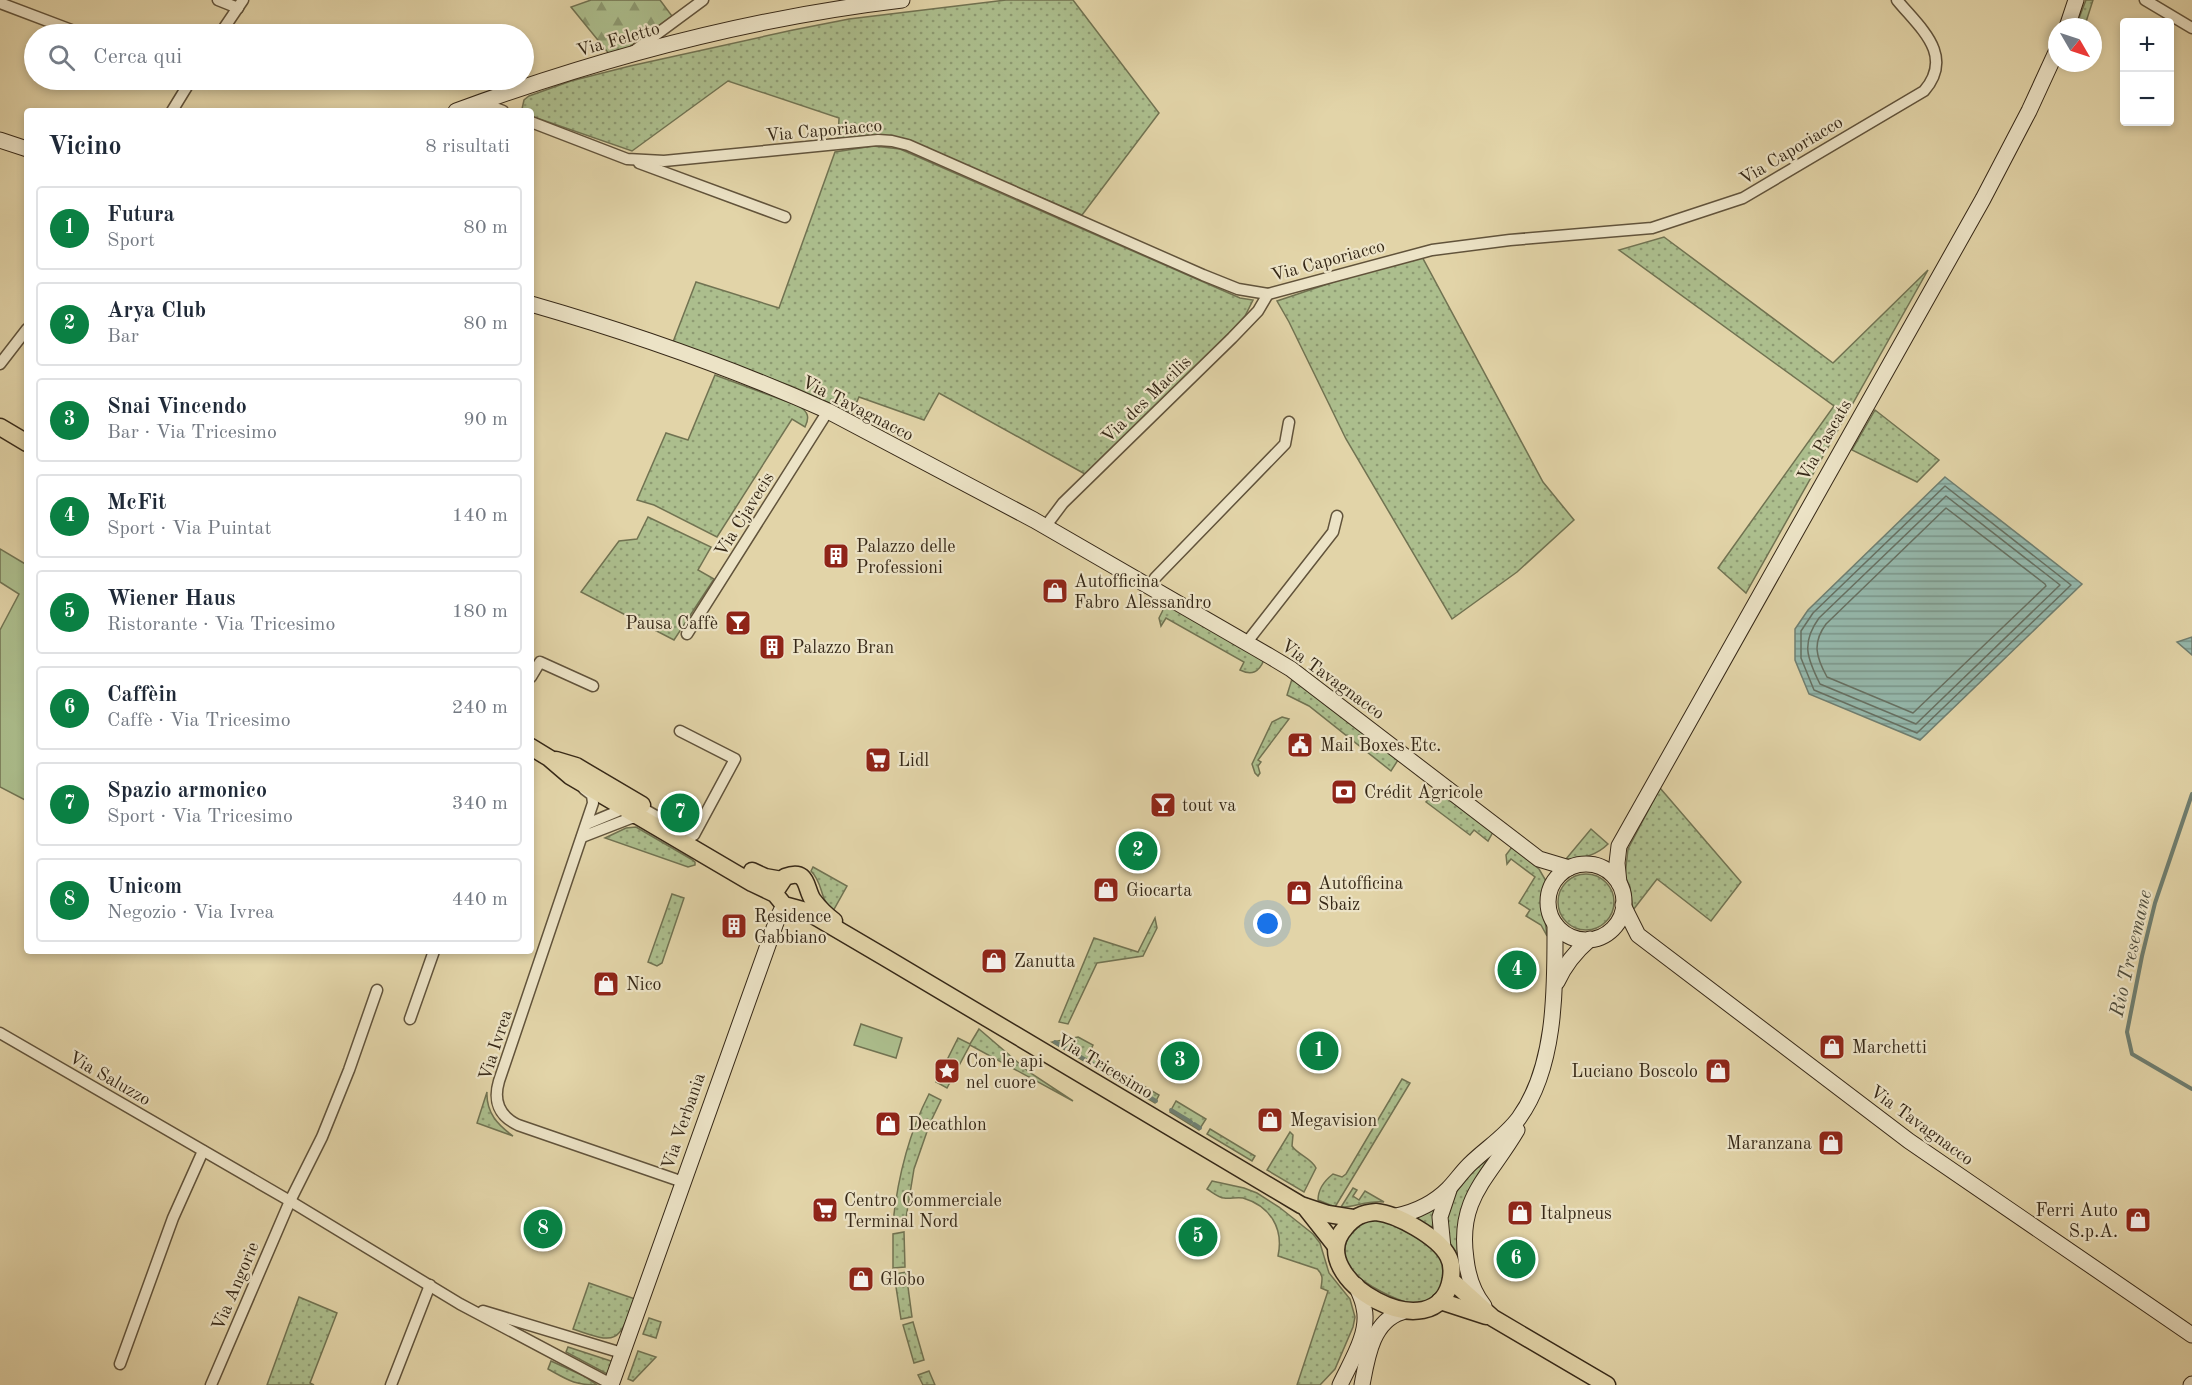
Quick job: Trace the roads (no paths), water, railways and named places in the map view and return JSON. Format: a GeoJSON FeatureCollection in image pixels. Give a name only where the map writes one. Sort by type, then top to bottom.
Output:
{"type":"FeatureCollection","features":[{"type":"Feature","properties":{"kind":"main road"},"geometry":{"type":"LineString","coordinates":[[0,427],[24,441]]}},
{"type":"Feature","properties":{"kind":"main road","name":"Via Tricesimo"},"geometry":{"type":"LineString","coordinates":[[534,749],[624,807],[752,883],[785,897],[1305,1207],[1353,1218]]}},
{"type":"Feature","properties":{"kind":"main road","name":"Via Tricesimo"},"geometry":{"type":"LineString","coordinates":[[554,764],[576,766],[757,874],[785,897]]}},
{"type":"Feature","properties":{"kind":"main road","name":"Via Tricesimo"},"geometry":{"type":"LineString","coordinates":[[785,897],[789,876],[800,876],[809,885],[809,894],[828,916],[886,958]]}},
{"type":"Feature","properties":{"kind":"main road"},"geometry":{"type":"LineString","coordinates":[[785,897],[806,902],[809,894]]}},
{"type":"Feature","properties":{"kind":"main road","name":"Via Tricesimo"},"geometry":{"type":"LineString","coordinates":[[1305,1207],[1335,1245]]}},
{"type":"Feature","properties":{"kind":"main road"},"geometry":{"type":"LineString","coordinates":[[1376,1212],[1396,1216],[1443,1248],[1450,1262],[1451,1280],[1448,1291],[1431,1308],[1402,1312],[1381,1302],[1356,1286],[1347,1278],[1337,1263],[1335,1245],[1340,1233],[1353,1218],[1376,1212]]}},
{"type":"Feature","properties":{"kind":"main road"},"geometry":{"type":"LineString","coordinates":[[1451,1280],[1493,1318],[1607,1385]]}},
{"type":"Feature","properties":{"kind":"main road"},"geometry":{"type":"LineString","coordinates":[[1440,1301],[1493,1318]]}},
{"type":"Feature","properties":{"kind":"street"},"geometry":{"type":"LineString","coordinates":[[218,0],[240,4],[227,24]]}},
{"type":"Feature","properties":{"kind":"street"},"geometry":{"type":"LineString","coordinates":[[629,55],[703,0]]}},
{"type":"Feature","properties":{"kind":"street","name":"Via Feletto"},"geometry":{"type":"LineString","coordinates":[[534,85],[629,55],[823,6],[902,0]]}},
{"type":"Feature","properties":{"kind":"street","name":"Via Caporiacco"},"geometry":{"type":"LineString","coordinates":[[627,159],[664,161],[878,140],[892,141],[940,159],[1203,275],[1238,289],[1268,294],[1432,250],[1510,240],[1652,228],[1743,198],[1924,91],[1930,85],[1936,68],[1935,51],[1925,33],[1897,0]]}},
{"type":"Feature","properties":{"kind":"street"},"geometry":{"type":"LineString","coordinates":[[2070,18],[2076,0]]}},
{"type":"Feature","properties":{"kind":"street"},"geometry":{"type":"LineString","coordinates":[[2145,0],[2192,28]]}},
{"type":"Feature","properties":{"kind":"street"},"geometry":{"type":"LineString","coordinates":[[0,3],[56,24]]}},
{"type":"Feature","properties":{"kind":"street","name":"Via Pascats"},"geometry":{"type":"LineString","coordinates":[[1619,882],[1617,863],[1619,846],[1983,199],[2048,70]]}},
{"type":"Feature","properties":{"kind":"street"},"geometry":{"type":"LineString","coordinates":[[174,108],[185,90]]}},
{"type":"Feature","properties":{"kind":"street","name":"Via Feletto"},"geometry":{"type":"LineString","coordinates":[[464,108],[518,90]]}},
{"type":"Feature","properties":{"kind":"street"},"geometry":{"type":"LineString","coordinates":[[480,102],[495,108]]}},
{"type":"Feature","properties":{"kind":"street","name":"Via Caporiacco"},"geometry":{"type":"LineString","coordinates":[[534,123],[785,217]]}},
{"type":"Feature","properties":{"kind":"street"},"geometry":{"type":"LineString","coordinates":[[0,140],[24,148]]}},
{"type":"Feature","properties":{"kind":"street","name":"Via des Macilis"},"geometry":{"type":"LineString","coordinates":[[1045,527],[1063,502],[1258,311],[1268,294]]}},
{"type":"Feature","properties":{"kind":"street","name":"Via Tavagnacco"},"geometry":{"type":"LineString","coordinates":[[534,305],[628,333],[769,386],[828,411],[1045,527],[1291,669],[1539,859],[1569,868]]}},
{"type":"Feature","properties":{"kind":"street"},"geometry":{"type":"LineString","coordinates":[[0,364],[24,333]]}},
{"type":"Feature","properties":{"kind":"street","name":"Via Cjavecis"},"geometry":{"type":"LineString","coordinates":[[687,634],[828,411]]}},
{"type":"Feature","properties":{"kind":"street"},"geometry":{"type":"LineString","coordinates":[[1149,588],[1155,578],[1285,444],[1289,422]]}},
{"type":"Feature","properties":{"kind":"street"},"geometry":{"type":"LineString","coordinates":[[1246,642],[1333,532],[1337,516]]}},
{"type":"Feature","properties":{"kind":"street"},"geometry":{"type":"LineString","coordinates":[[534,672],[540,662],[593,686]]}},
{"type":"Feature","properties":{"kind":"street"},"geometry":{"type":"LineString","coordinates":[[680,731],[735,759],[694,835]]}},
{"type":"Feature","properties":{"kind":"street","name":"Via Ivrea"},"geometry":{"type":"LineString","coordinates":[[554,764],[570,781],[592,795],[593,803],[499,1081],[496,1101],[506,1117],[518,1125],[683,1182]]}},
{"type":"Feature","properties":{"kind":"street","name":"Via Tricesimo"},"geometry":{"type":"LineString","coordinates":[[624,807],[637,805],[694,835]]}},
{"type":"Feature","properties":{"kind":"street"},"geometry":{"type":"LineString","coordinates":[[587,824],[624,807]]}},
{"type":"Feature","properties":{"kind":"street"},"geometry":{"type":"LineString","coordinates":[[582,837],[631,818],[643,818]]}},
{"type":"Feature","properties":{"kind":"street"},"geometry":{"type":"LineString","coordinates":[[1590,939],[1570,936],[1555,924],[1548,899],[1551,887],[1558,876],[1569,868],[1588,864],[1619,846]]}},
{"type":"Feature","properties":{"kind":"street","name":"Via Tavagnacco"},"geometry":{"type":"LineString","coordinates":[[1539,859],[1551,887]]}},
{"type":"Feature","properties":{"kind":"street"},"geometry":{"type":"LineString","coordinates":[[1555,984],[1564,965],[1590,939],[1608,932],[1619,920],[1623,894],[1619,882],[1611,873],[1588,864]]}},
{"type":"Feature","properties":{"kind":"street","name":"Via Verbania"},"geometry":{"type":"LineString","coordinates":[[611,1385],[785,897]]}},
{"type":"Feature","properties":{"kind":"street","name":"Via Tavagnacco"},"geometry":{"type":"LineString","coordinates":[[1623,905],[1638,935],[1909,1141],[2192,1335]]}},
{"type":"Feature","properties":{"kind":"street"},"geometry":{"type":"LineString","coordinates":[[1493,1318],[1471,1285],[1464,1232],[1466,1215],[1474,1195],[1522,1122],[1538,1084],[1545,1055],[1555,984],[1555,924]]}},
{"type":"Feature","properties":{"kind":"street"},"geometry":{"type":"LineString","coordinates":[[1608,932],[1638,935]]}},
{"type":"Feature","properties":{"kind":"street"},"geometry":{"type":"LineString","coordinates":[[410,1019],[433,954]]}},
{"type":"Feature","properties":{"kind":"street"},"geometry":{"type":"LineString","coordinates":[[290,1201],[322,1137],[377,990]]}},
{"type":"Feature","properties":{"kind":"street","name":"Via Saluzzo"},"geometry":{"type":"LineString","coordinates":[[0,1033],[290,1201],[460,1304],[611,1385]]}},
{"type":"Feature","properties":{"kind":"street"},"geometry":{"type":"LineString","coordinates":[[1396,1216],[1429,1204],[1450,1188],[1468,1166],[1512,1126],[1530,1100]]}},
{"type":"Feature","properties":{"kind":"street"},"geometry":{"type":"LineString","coordinates":[[120,1365],[173,1218],[203,1151]]}},
{"type":"Feature","properties":{"kind":"street"},"geometry":{"type":"LineString","coordinates":[[1443,1248],[1440,1217],[1450,1188]]}},
{"type":"Feature","properties":{"kind":"street","name":"Via Angorie"},"geometry":{"type":"LineString","coordinates":[[211,1385],[290,1201]]}},
{"type":"Feature","properties":{"kind":"street"},"geometry":{"type":"LineString","coordinates":[[391,1385],[430,1285]]}},
{"type":"Feature","properties":{"kind":"street"},"geometry":{"type":"LineString","coordinates":[[1340,1385],[1360,1339],[1365,1318],[1356,1286]]}},
{"type":"Feature","properties":{"kind":"street","name":"Via Saluzzo"},"geometry":{"type":"LineString","coordinates":[[460,1304],[622,1353]]}},
{"type":"Feature","properties":{"kind":"street"},"geometry":{"type":"LineString","coordinates":[[1362,1385],[1369,1351],[1377,1332],[1387,1321],[1402,1312]]}},
{"type":"Feature","properties":{"kind":"street"},"geometry":{"type":"LineString","coordinates":[[548,1351],[554,1333]]}},
{"type":"Feature","properties":{"kind":"water"},"geometry":{"type":"Polygon","coordinates":[[[1945,477],[2082,584],[1920,740],[1809,694],[1795,660],[1795,629],[1808,610],[1945,477]]]}},
{"type":"Feature","properties":{"kind":"water"},"geometry":{"type":"Polygon","coordinates":[[[2192,637],[2192,655],[2177,642],[2192,637]]]}},
{"type":"Feature","properties":{"kind":"waterway","name":"Rio Tresemane"},"geometry":{"type":"LineString","coordinates":[[2192,794],[2155,903],[2127,1032],[2132,1054],[2192,1089]]}},
{"type":"Feature","properties":{"kind":"waterway"},"geometry":{"type":"LineString","coordinates":[[1055,1042],[1156,1101]]}},
{"type":"Feature","properties":{"kind":"waterway"},"geometry":{"type":"LineString","coordinates":[[1171,1110],[1191,1122]]}},
{"type":"Feature","properties":{"kind":"waterway"},"geometry":{"type":"LineString","coordinates":[[1194,1124],[1200,1128]]}},
{"type":"Feature","properties":{"kind":"place","name":"Palazzo delle Professioni"},"geometry":{"type":"Point","coordinates":[836,556]}},
{"type":"Feature","properties":{"kind":"place","name":"Autofficina Fabro Alessandro"},"geometry":{"type":"Point","coordinates":[1055,591]}},
{"type":"Feature","properties":{"kind":"place","name":"Pausa Caffè"},"geometry":{"type":"Point","coordinates":[738,623]}},
{"type":"Feature","properties":{"kind":"place","name":"Palazzo Bran"},"geometry":{"type":"Point","coordinates":[772,647]}},
{"type":"Feature","properties":{"kind":"place","name":"Mail Boxes Etc."},"geometry":{"type":"Point","coordinates":[1300,745]}},
{"type":"Feature","properties":{"kind":"place","name":"Lidl"},"geometry":{"type":"Point","coordinates":[878,760]}},
{"type":"Feature","properties":{"kind":"place","name":"Crédit Agricole"},"geometry":{"type":"Point","coordinates":[1344,792]}},
{"type":"Feature","properties":{"kind":"place","name":"tout va"},"geometry":{"type":"Point","coordinates":[1163,805]}},
{"type":"Feature","properties":{"kind":"place","name":"Spazio armonico"},"geometry":{"type":"Point","coordinates":[680,813]}},
{"type":"Feature","properties":{"kind":"place","name":"Arya Club"},"geometry":{"type":"Point","coordinates":[1138,851]}},
{"type":"Feature","properties":{"kind":"place","name":"Giocarta"},"geometry":{"type":"Point","coordinates":[1106,890]}},
{"type":"Feature","properties":{"kind":"place","name":"Autofficina Sbaiz"},"geometry":{"type":"Point","coordinates":[1299,893]}},
{"type":"Feature","properties":{"kind":"place","name":"Residence Gabbiano"},"geometry":{"type":"Point","coordinates":[734,926]}},
{"type":"Feature","properties":{"kind":"place","name":"Zanutta"},"geometry":{"type":"Point","coordinates":[994,961]}},
{"type":"Feature","properties":{"kind":"place","name":"McFit"},"geometry":{"type":"Point","coordinates":[1517,970]}},
{"type":"Feature","properties":{"kind":"place","name":"Nico"},"geometry":{"type":"Point","coordinates":[606,984]}},
{"type":"Feature","properties":{"kind":"place","name":"Marchetti"},"geometry":{"type":"Point","coordinates":[1832,1047]}},
{"type":"Feature","properties":{"kind":"place","name":"Futura"},"geometry":{"type":"Point","coordinates":[1319,1051]}},
{"type":"Feature","properties":{"kind":"place","name":"Snai Vincendo"},"geometry":{"type":"Point","coordinates":[1180,1061]}},
{"type":"Feature","properties":{"kind":"place","name":"Con le api nel cuore"},"geometry":{"type":"Point","coordinates":[947,1071]}},
{"type":"Feature","properties":{"kind":"place","name":"Luciano Boscolo"},"geometry":{"type":"Point","coordinates":[1718,1071]}},
{"type":"Feature","properties":{"kind":"place","name":"Megavision"},"geometry":{"type":"Point","coordinates":[1270,1120]}},
{"type":"Feature","properties":{"kind":"place","name":"Decathlon"},"geometry":{"type":"Point","coordinates":[888,1124]}},
{"type":"Feature","properties":{"kind":"place","name":"Maranzana"},"geometry":{"type":"Point","coordinates":[1831,1143]}},
{"type":"Feature","properties":{"kind":"place","name":"Centro Commerciale Terminal Nord"},"geometry":{"type":"Point","coordinates":[825,1210]}},
{"type":"Feature","properties":{"kind":"place","name":"Italpneus"},"geometry":{"type":"Point","coordinates":[1520,1213]}},
{"type":"Feature","properties":{"kind":"place","name":"Ferri Auto S.p.A."},"geometry":{"type":"Point","coordinates":[2138,1220]}},
{"type":"Feature","properties":{"kind":"place","name":"Unicom"},"geometry":{"type":"Point","coordinates":[543,1229]}},
{"type":"Feature","properties":{"kind":"place","name":"Wiener Haus"},"geometry":{"type":"Point","coordinates":[1198,1237]}},
{"type":"Feature","properties":{"kind":"place","name":"Caffèin"},"geometry":{"type":"Point","coordinates":[1516,1259]}},
{"type":"Feature","properties":{"kind":"place","name":"Globo"},"geometry":{"type":"Point","coordinates":[861,1279]}}]}
